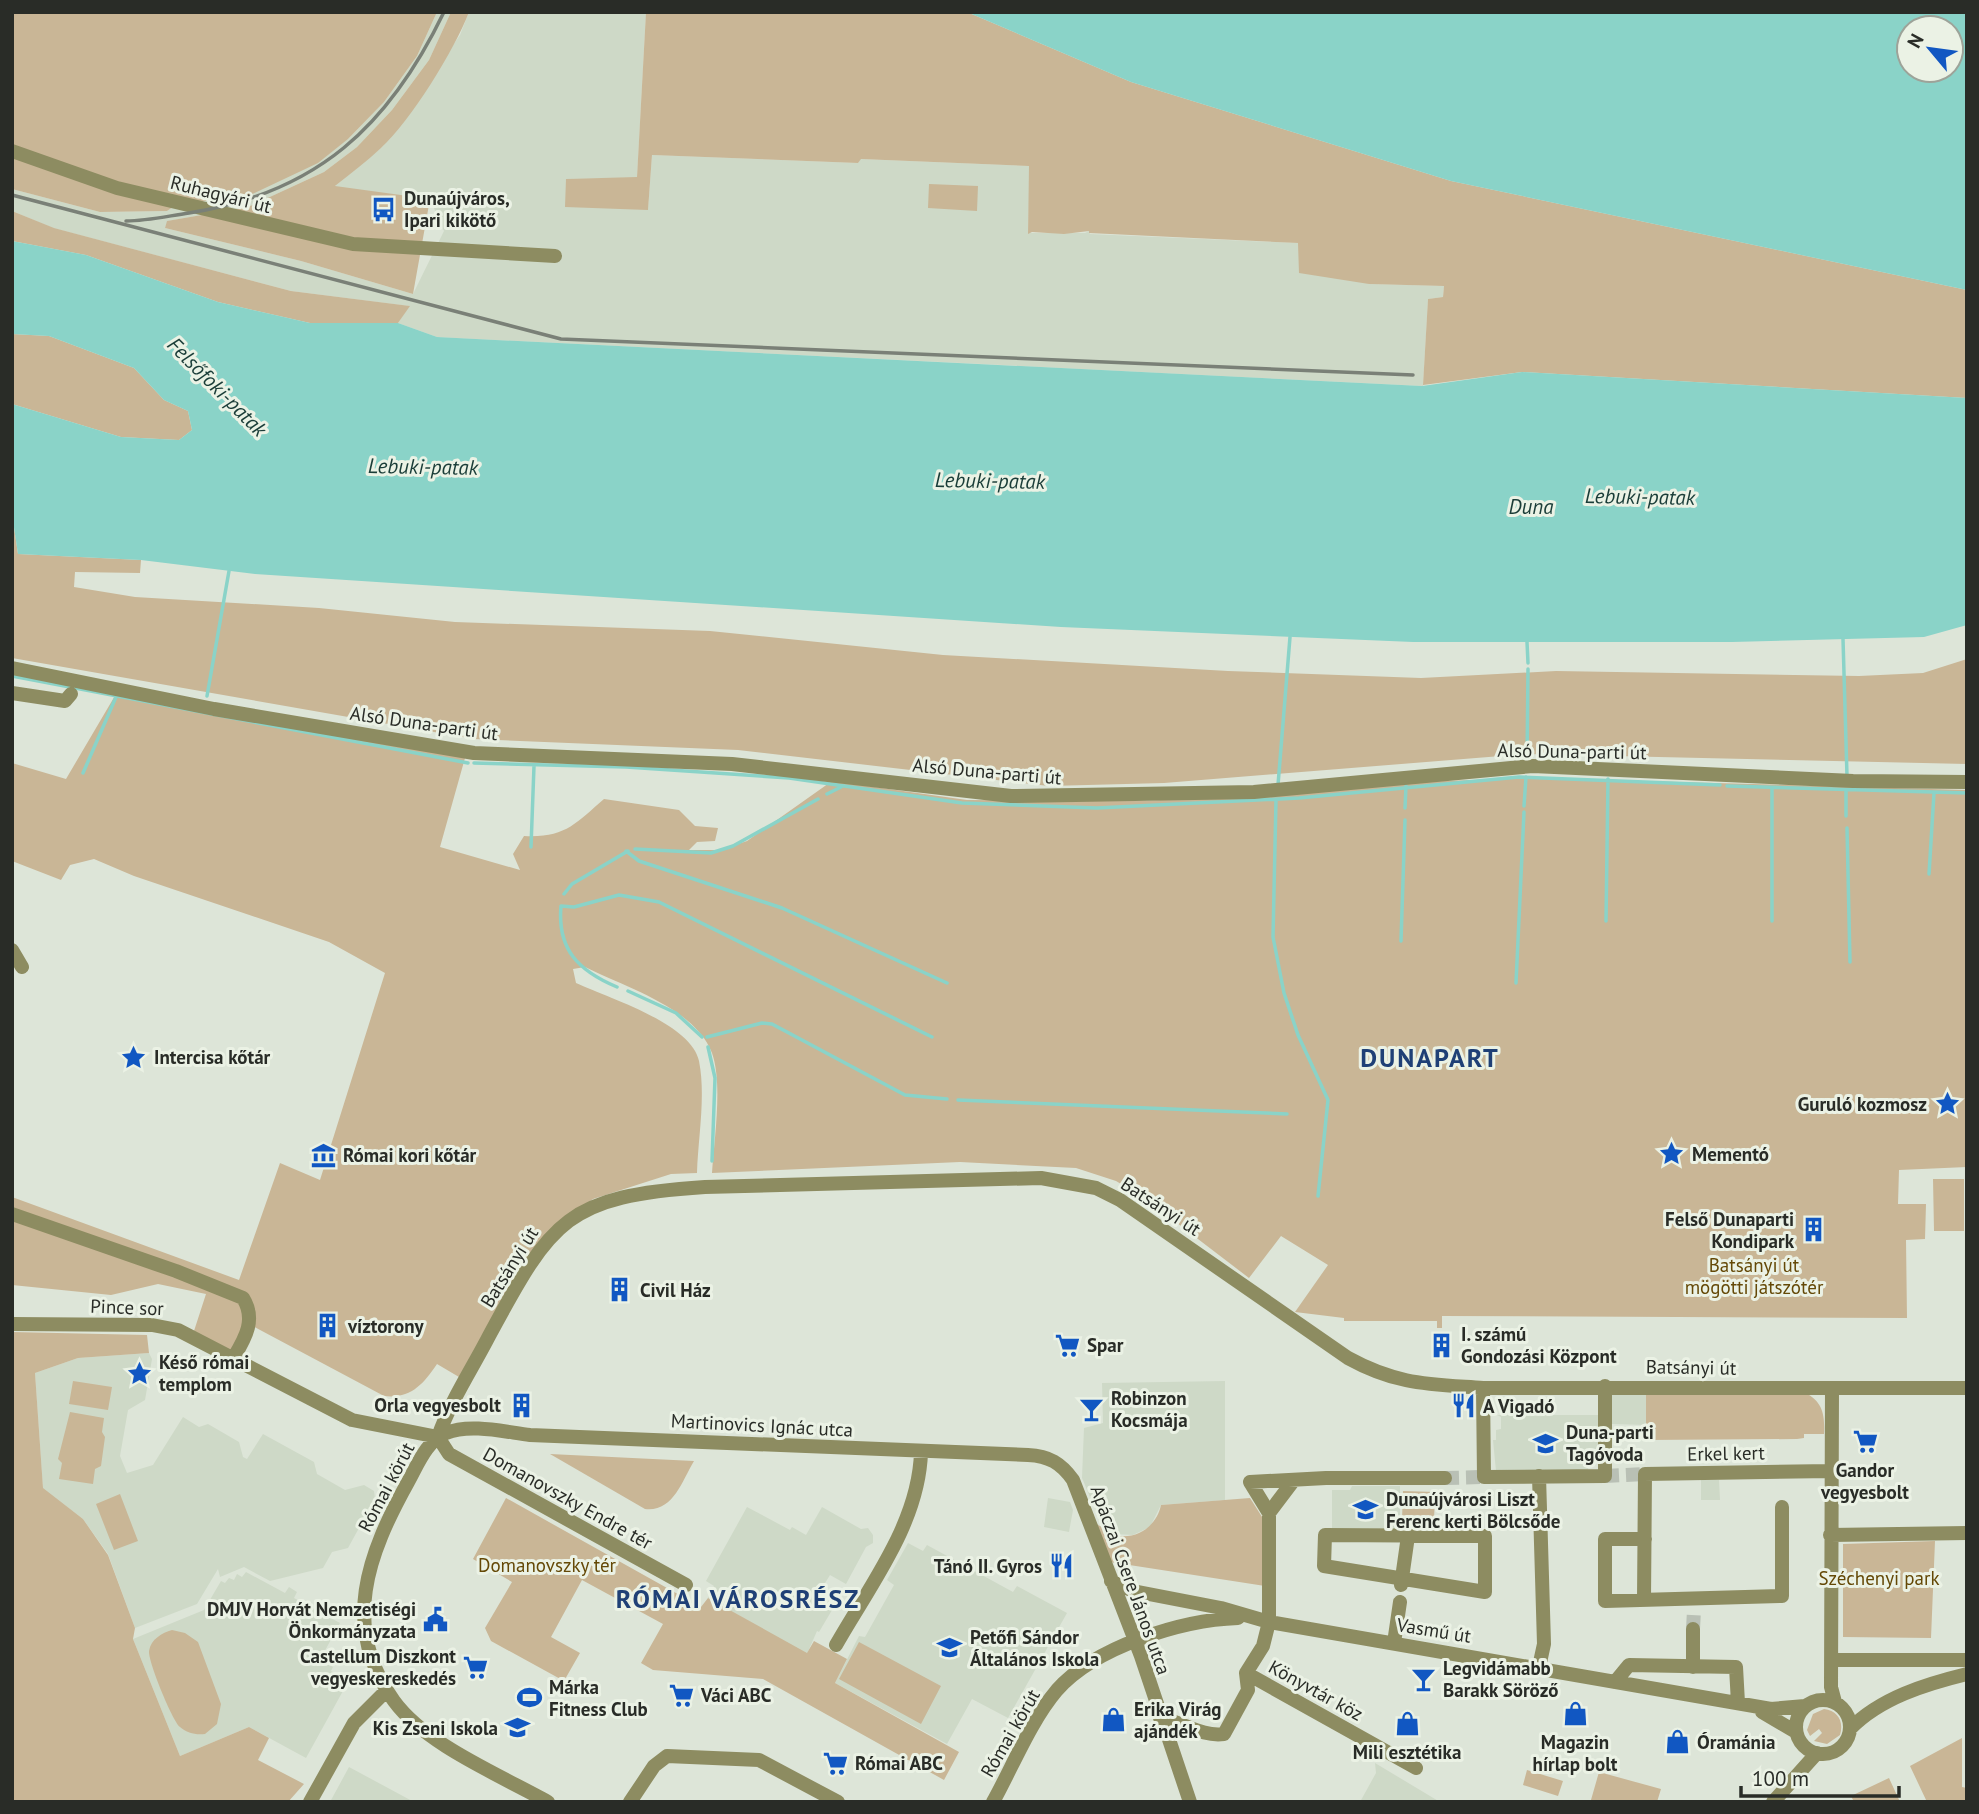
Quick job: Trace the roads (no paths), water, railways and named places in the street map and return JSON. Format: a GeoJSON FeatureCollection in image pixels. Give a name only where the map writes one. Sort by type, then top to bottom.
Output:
{"type":"FeatureCollection","features":[{"type":"Feature","properties":{"kind":"street","name":"Ruhagyári út"},"geometry":{"type":"LineString","coordinates":[[12,151],[117,188],[354,244],[555,256]]}},
{"type":"Feature","properties":{"kind":"street","name":"Alsó Duna-parti út"},"geometry":{"type":"LineString","coordinates":[[12,668],[214,709],[474,753],[732,764],[1022,796],[1172,795],[1277,790],[1534,766],[1841,781],[1967,782]]}},
{"type":"Feature","properties":{"kind":"street"},"geometry":{"type":"LineString","coordinates":[[12,693],[65,701],[71,694]]}},
{"type":"Feature","properties":{"kind":"street"},"geometry":{"type":"LineString","coordinates":[[12,950],[17,967]]}},
{"type":"Feature","properties":{"kind":"street","name":"Batsányi út"},"geometry":{"type":"LineString","coordinates":[[438,1437],[505,1308],[550,1235],[574,1216],[608,1200],[649,1190],[705,1187],[1041,1178],[1096,1188],[1120,1200],[1348,1358],[1382,1376],[1411,1382],[1483,1388],[1967,1388]]}},
{"type":"Feature","properties":{"kind":"street"},"geometry":{"type":"LineString","coordinates":[[12,1214],[176,1270],[243,1298],[251,1317],[246,1335],[234,1357]]}},
{"type":"Feature","properties":{"kind":"street","name":"Pince sor"},"geometry":{"type":"LineString","coordinates":[[12,1324],[152,1325],[178,1329],[234,1357]]}},
{"type":"Feature","properties":{"kind":"street","name":"Martinovics Ignác utca"},"geometry":{"type":"LineString","coordinates":[[234,1357],[352,1420],[438,1437],[465,1429],[1028,1455],[1044,1456],[1056,1462]]}},
{"type":"Feature","properties":{"kind":"street"},"geometry":{"type":"LineString","coordinates":[[1483,1388],[1483,1477],[1605,1476],[1605,1386]]}},
{"type":"Feature","properties":{"kind":"street"},"geometry":{"type":"LineString","coordinates":[[1773,1802],[1816,1753],[1836,1751],[1843,1746],[1850,1729],[1849,1720],[1838,1704],[1831,1660],[1832,1388]]}},
{"type":"Feature","properties":{"kind":"street"},"geometry":{"type":"LineString","coordinates":[[457,1397],[465,1429]]}},
{"type":"Feature","properties":{"kind":"street","name":"Domanovszky Endre tér"},"geometry":{"type":"LineString","coordinates":[[438,1437],[449,1454],[686,1585]]}},
{"type":"Feature","properties":{"kind":"street","name":"Római körút"},"geometry":{"type":"LineString","coordinates":[[438,1437],[421,1459],[386,1522],[366,1581],[364,1613],[368,1646],[387,1690],[405,1713],[424,1730],[548,1802]]}},
{"type":"Feature","properties":{"kind":"street"},"geometry":{"type":"LineString","coordinates":[[836,1645],[908,1517],[917,1493],[920,1452]]}},
{"type":"Feature","properties":{"kind":"street","name":"Apáczai Csere János utca"},"geometry":{"type":"LineString","coordinates":[[1056,1462],[1073,1480],[1135,1643],[1190,1802]]}},
{"type":"Feature","properties":{"kind":"street","name":"Erkel kert"},"geometry":{"type":"LineString","coordinates":[[1644,1600],[1645,1474],[1831,1471]]}},
{"type":"Feature","properties":{"kind":"street"},"geometry":{"type":"LineString","coordinates":[[1539,1476],[1544,1644],[1539,1667]]}},
{"type":"Feature","properties":{"kind":"street"},"geometry":{"type":"LineString","coordinates":[[1294,1480],[1269,1513],[1250,1482],[1294,1480],[1445,1478]]}},
{"type":"Feature","properties":{"kind":"street"},"geometry":{"type":"LineString","coordinates":[[1645,1539],[1605,1539],[1605,1601],[1644,1600],[1694,1605],[1782,1596],[1782,1507]]}},
{"type":"Feature","properties":{"kind":"street","name":"Könyvtár köz"},"geometry":{"type":"LineString","coordinates":[[1269,1513],[1269,1622],[1263,1646],[1246,1673],[1416,1768]]}},
{"type":"Feature","properties":{"kind":"street"},"geometry":{"type":"LineString","coordinates":[[1830,1535],[1967,1533]]}},
{"type":"Feature","properties":{"kind":"street"},"geometry":{"type":"LineString","coordinates":[[1325,1535],[1408,1536],[1485,1536],[1485,1592],[1401,1582],[1324,1566],[1325,1535]]}},
{"type":"Feature","properties":{"kind":"street"},"geometry":{"type":"LineString","coordinates":[[1401,1582],[1408,1536]]}},
{"type":"Feature","properties":{"kind":"street","name":"Vasmű út"},"geometry":{"type":"LineString","coordinates":[[1111,1581],[1133,1591],[1221,1608],[1246,1618]]}},
{"type":"Feature","properties":{"kind":"street"},"geometry":{"type":"LineString","coordinates":[[1394,1643],[1400,1602]]}},
{"type":"Feature","properties":{"kind":"street","name":"Vasmű út"},"geometry":{"type":"LineString","coordinates":[[1135,1643],[1212,1619],[1246,1618],[1771,1709],[1811,1703]]}},
{"type":"Feature","properties":{"kind":"street"},"geometry":{"type":"LineString","coordinates":[[1693,1629],[1693,1667]]}},
{"type":"Feature","properties":{"kind":"street","name":"Római körút"},"geometry":{"type":"LineString","coordinates":[[993,1802],[1056,1692],[1091,1661],[1135,1643]]}},
{"type":"Feature","properties":{"kind":"street"},"geometry":{"type":"LineString","coordinates":[[1831,1660],[1967,1660]]}},
{"type":"Feature","properties":{"kind":"street"},"geometry":{"type":"LineString","coordinates":[[1788,1785],[1799,1737],[1797,1720],[1828,1679],[1831,1660]]}},
{"type":"Feature","properties":{"kind":"street"},"geometry":{"type":"LineString","coordinates":[[1615,1682],[1629,1665],[1736,1667],[1738,1703]]}},
{"type":"Feature","properties":{"kind":"street"},"geometry":{"type":"LineString","coordinates":[[1160,1718],[1179,1721],[1208,1736],[1224,1734],[1248,1690],[1246,1673]]}},
{"type":"Feature","properties":{"kind":"street"},"geometry":{"type":"LineString","coordinates":[[1850,1729],[1886,1702],[1930,1684],[1967,1674]]}},
{"type":"Feature","properties":{"kind":"street"},"geometry":{"type":"LineString","coordinates":[[310,1802],[354,1723],[387,1690]]}},
{"type":"Feature","properties":{"kind":"street"},"geometry":{"type":"LineString","coordinates":[[1811,1703],[1886,1702]]}},
{"type":"Feature","properties":{"kind":"street","name":"Vasmű út"},"geometry":{"type":"LineString","coordinates":[[1738,1703],[1770,1715],[1799,1737]]}},
{"type":"Feature","properties":{"kind":"street"},"geometry":{"type":"LineString","coordinates":[[1799,1737],[1816,1753]]}},
{"type":"Feature","properties":{"kind":"street"},"geometry":{"type":"LineString","coordinates":[[631,1802],[653,1766],[667,1756],[759,1760],[838,1802]]}},
{"type":"Feature","properties":{"kind":"water"},"geometry":{"type":"Polygon","coordinates":[[[967,12],[1967,12],[1967,290],[1451,181],[1131,82],[967,12]]]}},
{"type":"Feature","properties":{"kind":"water","name":"Duna"},"geometry":{"type":"Polygon","coordinates":[[[12,241],[86,255],[218,302],[310,323],[398,323],[437,337],[1422,386],[1522,372],[1967,398],[1967,625],[1924,637],[1732,642],[1413,642],[1061,627],[255,574],[141,560],[18,554],[12,514],[12,404],[121,437],[179,440],[192,430],[188,411],[164,400],[134,368],[49,336],[12,334],[12,241]]]}},
{"type":"Feature","properties":{"kind":"waterway"},"geometry":{"type":"LineString","coordinates":[[207,696],[229,571]]}},
{"type":"Feature","properties":{"kind":"waterway"},"geometry":{"type":"LineString","coordinates":[[1278,785],[1290,637]]}},
{"type":"Feature","properties":{"kind":"waterway"},"geometry":{"type":"LineString","coordinates":[[1843,639],[1847,776]]}},
{"type":"Feature","properties":{"kind":"waterway"},"geometry":{"type":"LineString","coordinates":[[1527,642],[1528,663]]}},
{"type":"Feature","properties":{"kind":"waterway"},"geometry":{"type":"LineString","coordinates":[[1527,762],[1528,669]]}},
{"type":"Feature","properties":{"kind":"waterway"},"geometry":{"type":"LineString","coordinates":[[12,676],[468,763]]}},
{"type":"Feature","properties":{"kind":"waterway"},"geometry":{"type":"LineString","coordinates":[[83,773],[116,697]]}},
{"type":"Feature","properties":{"kind":"waterway"},"geometry":{"type":"LineString","coordinates":[[474,763],[626,767],[789,778],[962,803],[1097,808],[1299,798],[1519,777],[1720,785]]}},
{"type":"Feature","properties":{"kind":"waterway"},"geometry":{"type":"LineString","coordinates":[[531,847],[534,766]]}},
{"type":"Feature","properties":{"kind":"waterway"},"geometry":{"type":"LineString","coordinates":[[1524,806],[1526,777]]}},
{"type":"Feature","properties":{"kind":"waterway"},"geometry":{"type":"LineString","coordinates":[[1606,921],[1608,779]]}},
{"type":"Feature","properties":{"kind":"waterway"},"geometry":{"type":"LineString","coordinates":[[1405,808],[1406,786]]}},
{"type":"Feature","properties":{"kind":"waterway"},"geometry":{"type":"LineString","coordinates":[[1727,786],[1967,793]]}},
{"type":"Feature","properties":{"kind":"waterway"},"geometry":{"type":"LineString","coordinates":[[827,794],[841,787]]}},
{"type":"Feature","properties":{"kind":"waterway"},"geometry":{"type":"LineString","coordinates":[[1772,788],[1772,921]]}},
{"type":"Feature","properties":{"kind":"waterway"},"geometry":{"type":"LineString","coordinates":[[1846,791],[1846,816]]}},
{"type":"Feature","properties":{"kind":"waterway"},"geometry":{"type":"LineString","coordinates":[[1929,874],[1934,793]]}},
{"type":"Feature","properties":{"kind":"waterway"},"geometry":{"type":"LineString","coordinates":[[635,849],[711,853],[733,846],[818,799]]}},
{"type":"Feature","properties":{"kind":"waterway"},"geometry":{"type":"LineString","coordinates":[[1276,800],[1273,937],[1284,993],[1298,1035],[1328,1100],[1318,1196]]}},
{"type":"Feature","properties":{"kind":"waterway"},"geometry":{"type":"LineString","coordinates":[[1516,983],[1524,812]]}},
{"type":"Feature","properties":{"kind":"waterway"},"geometry":{"type":"LineString","coordinates":[[1401,941],[1405,820]]}},
{"type":"Feature","properties":{"kind":"waterway"},"geometry":{"type":"LineString","coordinates":[[1847,828],[1850,962]]}},
{"type":"Feature","properties":{"kind":"waterway"},"geometry":{"type":"LineString","coordinates":[[626,851],[639,861],[782,908],[947,983]]}},
{"type":"Feature","properties":{"kind":"waterway"},"geometry":{"type":"LineString","coordinates":[[564,894],[572,884],[628,851]]}},
{"type":"Feature","properties":{"kind":"waterway"},"geometry":{"type":"LineString","coordinates":[[617,987],[592,974],[573,957],[563,935],[561,906],[574,907],[619,895],[659,902],[932,1037]]}},
{"type":"Feature","properties":{"kind":"waterway"},"geometry":{"type":"LineString","coordinates":[[628,991],[676,1013],[702,1037]]}},
{"type":"Feature","properties":{"kind":"waterway"},"geometry":{"type":"LineString","coordinates":[[707,1037],[762,1023],[772,1024],[905,1095],[947,1099]]}},
{"type":"Feature","properties":{"kind":"waterway"},"geometry":{"type":"LineString","coordinates":[[708,1047],[715,1078],[712,1161]]}},
{"type":"Feature","properties":{"kind":"waterway"},"geometry":{"type":"LineString","coordinates":[[958,1100],[1287,1114]]}},
{"type":"Feature","properties":{"kind":"tunnel"},"geometry":{"type":"LineString","coordinates":[[1605,1476],[1645,1474]]}},
{"type":"Feature","properties":{"kind":"tunnel"},"geometry":{"type":"LineString","coordinates":[[1445,1478],[1484,1477]]}},
{"type":"Feature","properties":{"kind":"tunnel"},"geometry":{"type":"LineString","coordinates":[[1693,1629],[1694,1610]]}},
{"type":"Feature","properties":{"kind":"railway"},"geometry":{"type":"LineString","coordinates":[[126,221],[189,213],[234,203],[275,189],[311,171],[344,148],[373,120],[399,89],[423,53],[444,12]]}},
{"type":"Feature","properties":{"kind":"railway"},"geometry":{"type":"LineString","coordinates":[[12,195],[561,339],[1413,375]]}},
{"type":"Feature","properties":{"kind":"place","name":"Dunaújváros, Ipari kikötő"},"geometry":{"type":"Point","coordinates":[384,209]}},
{"type":"Feature","properties":{"kind":"place","name":"Intercisa kőtár"},"geometry":{"type":"Point","coordinates":[134,1057]}},
{"type":"Feature","properties":{"kind":"place","name":"Guruló kozmosz"},"geometry":{"type":"Point","coordinates":[1947,1104]}},
{"type":"Feature","properties":{"kind":"place","name":"Mementó"},"geometry":{"type":"Point","coordinates":[1672,1154]}},
{"type":"Feature","properties":{"kind":"place","name":"Római kori kőtár"},"geometry":{"type":"Point","coordinates":[323,1155]}},
{"type":"Feature","properties":{"kind":"place","name":"Felső Dunaparti Kondipark"},"geometry":{"type":"Point","coordinates":[1814,1230]}},
{"type":"Feature","properties":{"kind":"place","name":"Civil Ház"},"geometry":{"type":"Point","coordinates":[620,1290]}},
{"type":"Feature","properties":{"kind":"place","name":"víztorony"},"geometry":{"type":"Point","coordinates":[328,1326]}},
{"type":"Feature","properties":{"kind":"place","name":"Spar"},"geometry":{"type":"Point","coordinates":[1067,1345]}},
{"type":"Feature","properties":{"kind":"place","name":"I. számú Gondozási Központ"},"geometry":{"type":"Point","coordinates":[1441,1345]}},
{"type":"Feature","properties":{"kind":"place","name":"Késő római templom"},"geometry":{"type":"Point","coordinates":[139,1373]}},
{"type":"Feature","properties":{"kind":"place","name":"Orla vegyesbolt"},"geometry":{"type":"Point","coordinates":[521,1405]}},
{"type":"Feature","properties":{"kind":"place","name":"A Vigadó"},"geometry":{"type":"Point","coordinates":[1463,1406]}},
{"type":"Feature","properties":{"kind":"place","name":"Robinzon Kocsmája"},"geometry":{"type":"Point","coordinates":[1091,1409]}},
{"type":"Feature","properties":{"kind":"place","name":"Gandor vegyesbolt"},"geometry":{"type":"Point","coordinates":[1865,1442]}},
{"type":"Feature","properties":{"kind":"place","name":"Duna-parti Tagóvoda"},"geometry":{"type":"Point","coordinates":[1546,1443]}},
{"type":"Feature","properties":{"kind":"place","name":"Dunaújvárosi Liszt Ferenc kerti Bölcsőde"},"geometry":{"type":"Point","coordinates":[1366,1510]}},
{"type":"Feature","properties":{"kind":"place","name":"Tánó II. Gyros"},"geometry":{"type":"Point","coordinates":[1062,1566]}},
{"type":"Feature","properties":{"kind":"place","name":"DMJV Horvát Nemzetiségi Önkormányzata"},"geometry":{"type":"Point","coordinates":[436,1620]}},
{"type":"Feature","properties":{"kind":"place","name":"Petőfi Sándor Általános Iskola"},"geometry":{"type":"Point","coordinates":[950,1648]}},
{"type":"Feature","properties":{"kind":"place","name":"Castellum Diszkont vegyeskereskedés"},"geometry":{"type":"Point","coordinates":[476,1667]}},
{"type":"Feature","properties":{"kind":"place","name":"Legvidámabb Barakk Söröző"},"geometry":{"type":"Point","coordinates":[1423,1679]}},
{"type":"Feature","properties":{"kind":"place","name":"Váci ABC"},"geometry":{"type":"Point","coordinates":[681,1695]}},
{"type":"Feature","properties":{"kind":"place","name":"Márka Fitness Club"},"geometry":{"type":"Point","coordinates":[529,1698]}},
{"type":"Feature","properties":{"kind":"place","name":"Magazin hírlap bolt"},"geometry":{"type":"Point","coordinates":[1575,1714]}},
{"type":"Feature","properties":{"kind":"place","name":"Erika Virág ajándék"},"geometry":{"type":"Point","coordinates":[1114,1720]}},
{"type":"Feature","properties":{"kind":"place","name":"Mili esztétika"},"geometry":{"type":"Point","coordinates":[1407,1724]}},
{"type":"Feature","properties":{"kind":"place","name":"Kis Zseni Iskola"},"geometry":{"type":"Point","coordinates":[518,1728]}},
{"type":"Feature","properties":{"kind":"place","name":"Óramánia"},"geometry":{"type":"Point","coordinates":[1677,1742]}},
{"type":"Feature","properties":{"kind":"place","name":"Római ABC"},"geometry":{"type":"Point","coordinates":[835,1763]}},
{"type":"Feature","properties":{"kind":"district","name":"DUNAPART"},"geometry":{"type":"Point","coordinates":[1430,1058]}},
{"type":"Feature","properties":{"kind":"district","name":"RÓMAI VÁROSRÉSZ"},"geometry":{"type":"Point","coordinates":[738,1599]}},
{"type":"Feature","properties":{"kind":"water label","name":"Felsőfoki-patak"},"geometry":{"type":"Point","coordinates":[217,387]}},
{"type":"Feature","properties":{"kind":"water label","name":"Lebuki-patak"},"geometry":{"type":"Point","coordinates":[423,467]}},
{"type":"Feature","properties":{"kind":"water label","name":"Lebuki-patak"},"geometry":{"type":"Point","coordinates":[990,481]}},
{"type":"Feature","properties":{"kind":"water label","name":"Lebuki-patak"},"geometry":{"type":"Point","coordinates":[1640,497]}},
{"type":"Feature","properties":{"kind":"park label","name":"Batsányi út mögötti játszótér"},"geometry":{"type":"Point","coordinates":[1754,1276]}},
{"type":"Feature","properties":{"kind":"park label","name":"Domanovszky tér"},"geometry":{"type":"Point","coordinates":[547,1565]}},
{"type":"Feature","properties":{"kind":"park label","name":"Széchenyi park"},"geometry":{"type":"Point","coordinates":[1879,1578]}}]}
